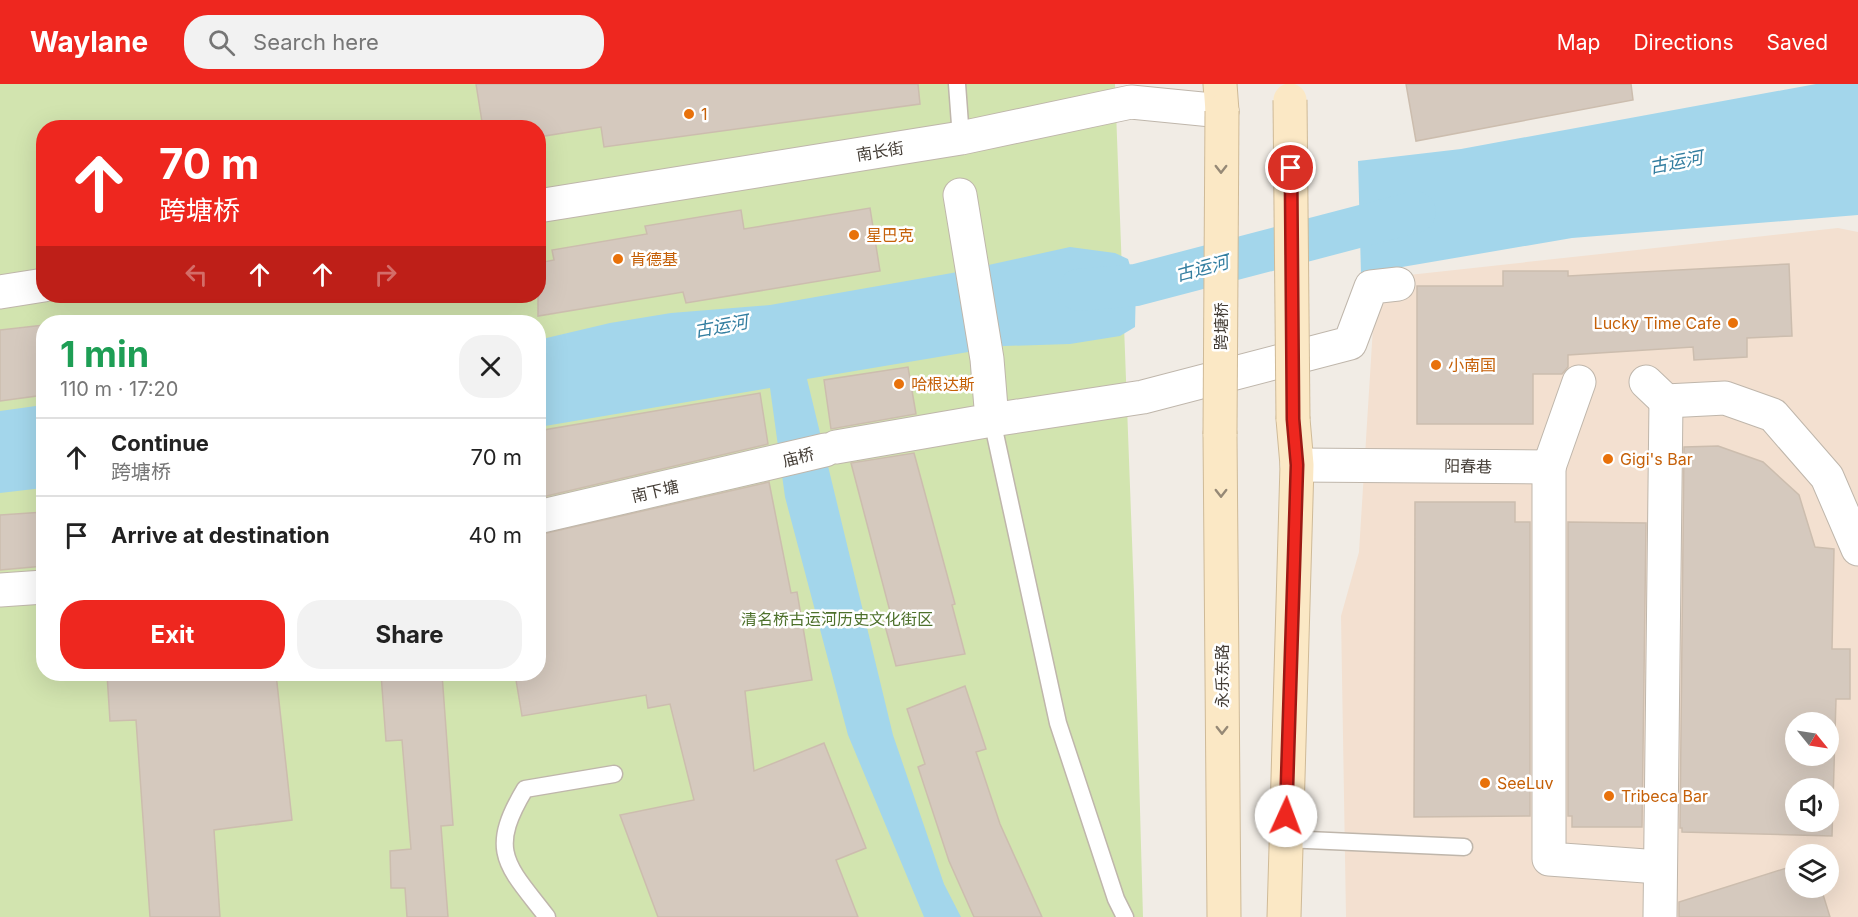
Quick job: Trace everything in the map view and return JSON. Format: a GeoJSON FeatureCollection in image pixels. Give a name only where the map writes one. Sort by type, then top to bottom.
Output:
{"type":"FeatureCollection","features":[{"type":"Feature","properties":{"kind":"main road"},"geometry":{"type":"LineString","coordinates":[[1284,917],[1297,465],[1293,419],[1289,92]]}},
{"type":"Feature","properties":{"kind":"main road","name":"跨塘桥"},"geometry":{"type":"LineString","coordinates":[[1220,434],[1221,97]]}},
{"type":"Feature","properties":{"kind":"main road","name":"永乐东路"},"geometry":{"type":"LineString","coordinates":[[1220,434],[1224,917]]}},
{"type":"Feature","properties":{"kind":"street","name":"南长街"},"geometry":{"type":"LineString","coordinates":[[546,205],[961,138],[1131,102],[1221,97]]}},
{"type":"Feature","properties":{"kind":"street"},"geometry":{"type":"LineString","coordinates":[[960,195],[987,359],[992,420],[1143,397],[1350,343],[1371,287],[1398,284]]}},
{"type":"Feature","properties":{"kind":"street"},"geometry":{"type":"LineString","coordinates":[[0,292],[36,286]]}},
{"type":"Feature","properties":{"kind":"street"},"geometry":{"type":"LineString","coordinates":[[1580,382],[1549,467],[1549,859],[1659,867]]}},
{"type":"Feature","properties":{"kind":"street"},"geometry":{"type":"LineString","coordinates":[[1660,917],[1656,392],[1725,398],[1773,415],[1827,477],[1858,549]]}},
{"type":"Feature","properties":{"kind":"street","name":"庙桥"},"geometry":{"type":"LineString","coordinates":[[771,463],[831,448],[992,420]]}},
{"type":"Feature","properties":{"kind":"street","name":"南下塘"},"geometry":{"type":"LineString","coordinates":[[546,515],[771,463]]}},
{"type":"Feature","properties":{"kind":"street","name":"阳春巷"},"geometry":{"type":"LineString","coordinates":[[1297,465],[1549,467]]}},
{"type":"Feature","properties":{"kind":"street"},"geometry":{"type":"LineString","coordinates":[[0,590],[36,588]]}},
{"type":"Feature","properties":{"kind":"lane"},"geometry":{"type":"LineString","coordinates":[[957,84],[961,138]]}},
{"type":"Feature","properties":{"kind":"lane"},"geometry":{"type":"LineString","coordinates":[[992,420],[1058,723],[1116,899],[1125,917]]}},
{"type":"Feature","properties":{"kind":"lane"},"geometry":{"type":"LineString","coordinates":[[547,917],[513,872],[503,850],[509,815],[525,789],[614,774]]}},
{"type":"Feature","properties":{"kind":"lane"},"geometry":{"type":"LineString","coordinates":[[1285,839],[1464,847]]}},
{"type":"Feature","properties":{"kind":"shaded area"},"geometry":{"type":"Polygon","coordinates":[[[1838,228],[1858,232],[1858,917],[1346,917],[1341,616],[1359,552],[1374,311],[1372,279],[1838,228]]]}},
{"type":"Feature","properties":{"kind":"green space","name":"清名桥古运河历史文化街区"},"geometry":{"type":"Polygon","coordinates":[[[0,84],[1115,84],[1134,594],[1143,917],[0,917],[0,84]]]}},
{"type":"Feature","properties":{"kind":"water"},"geometry":{"type":"Polygon","coordinates":[[[1816,84],[1858,84],[1858,215],[1572,238],[1361,274],[1358,161],[1461,149],[1816,84]]]}},
{"type":"Feature","properties":{"kind":"water"},"geometry":{"type":"Polygon","coordinates":[[[1070,247],[1115,253],[1128,259],[1136,285],[1135,327],[1120,336],[1070,344],[1004,346],[807,379],[893,735],[944,884],[961,917],[924,917],[848,735],[785,497],[770,388],[546,426],[546,338],[610,323],[671,313],[770,305],[952,273],[1070,247]]]}},
{"type":"Feature","properties":{"kind":"water"},"geometry":{"type":"Polygon","coordinates":[[[36,406],[36,489],[0,493],[0,411],[36,406]]]}},
{"type":"Feature","properties":{"kind":"building"},"geometry":{"type":"Polygon","coordinates":[[[476,84],[918,84],[920,104],[604,147],[601,127],[546,136],[546,120],[482,120],[476,84]]]}},
{"type":"Feature","properties":{"kind":"building"},"geometry":{"type":"Polygon","coordinates":[[[1406,84],[1631,84],[1633,100],[1416,141],[1406,84]]]}},
{"type":"Feature","properties":{"kind":"building"},"geometry":{"type":"Polygon","coordinates":[[[870,208],[880,271],[686,303],[683,292],[538,315],[538,303],[546,303],[546,262],[554,260],[552,250],[647,234],[645,226],[741,210],[744,229],[870,208]]]}},
{"type":"Feature","properties":{"kind":"building"},"geometry":{"type":"Polygon","coordinates":[[[1789,264],[1792,336],[1747,338],[1747,357],[1694,360],[1693,347],[1568,355],[1568,367],[1562,374],[1533,374],[1533,424],[1417,424],[1417,286],[1503,286],[1503,271],[1568,271],[1568,276],[1789,264]]]}},
{"type":"Feature","properties":{"kind":"building"},"geometry":{"type":"Polygon","coordinates":[[[36,326],[36,396],[0,401],[0,330],[36,326]]]}},
{"type":"Feature","properties":{"kind":"building"},"geometry":{"type":"Polygon","coordinates":[[[908,367],[916,414],[831,429],[824,380],[908,367]]]}},
{"type":"Feature","properties":{"kind":"building"},"geometry":{"type":"Polygon","coordinates":[[[760,393],[768,444],[546,496],[546,430],[760,393]]]}},
{"type":"Feature","properties":{"kind":"building"},"geometry":{"type":"Polygon","coordinates":[[[1718,446],[1763,462],[1799,495],[1815,547],[1834,549],[1832,649],[1850,649],[1850,699],[1836,699],[1836,712],[1785,712],[1785,766],[1834,766],[1834,778],[1785,778],[1785,832],[1832,832],[1832,836],[1682,832],[1680,828],[1684,447],[1718,446]]]}},
{"type":"Feature","properties":{"kind":"building"},"geometry":{"type":"Polygon","coordinates":[[[914,453],[955,604],[952,605],[965,654],[896,666],[884,622],[892,619],[851,463],[914,453]]]}},
{"type":"Feature","properties":{"kind":"building"},"geometry":{"type":"Polygon","coordinates":[[[769,482],[791,593],[797,592],[812,680],[745,691],[754,771],[824,743],[866,848],[836,860],[858,917],[658,917],[620,815],[694,800],[670,704],[648,708],[646,695],[522,716],[516,681],[546,681],[546,533],[769,482]]]}},
{"type":"Feature","properties":{"kind":"building"},"geometry":{"type":"Polygon","coordinates":[[[1415,502],[1515,502],[1515,522],[1530,522],[1530,816],[1414,817],[1415,502]]]}},
{"type":"Feature","properties":{"kind":"building"},"geometry":{"type":"Polygon","coordinates":[[[36,513],[36,567],[0,570],[0,515],[36,513]]]}},
{"type":"Feature","properties":{"kind":"building"},"geometry":{"type":"Polygon","coordinates":[[[1568,522],[1646,523],[1642,827],[1572,827],[1572,816],[1568,816],[1568,522]]]}},
{"type":"Feature","properties":{"kind":"building"},"geometry":{"type":"Polygon","coordinates":[[[107,681],[277,681],[292,820],[214,830],[220,917],[150,917],[136,720],[110,721],[107,681]]]}},
{"type":"Feature","properties":{"kind":"building"},"geometry":{"type":"Polygon","coordinates":[[[382,681],[443,681],[453,825],[441,826],[448,917],[407,917],[405,888],[391,888],[390,851],[411,849],[402,740],[386,741],[382,681]]]}},
{"type":"Feature","properties":{"kind":"building"},"geometry":{"type":"Polygon","coordinates":[[[965,686],[986,749],[976,752],[1000,824],[1042,917],[974,917],[949,861],[918,767],[925,764],[907,709],[965,686]]]}},
{"type":"Feature","properties":{"kind":"building"},"geometry":{"type":"Polygon","coordinates":[[[1785,868],[1785,898],[1824,898],[1830,917],[1679,917],[1679,902],[1785,868]]]}},
{"type":"Feature","properties":{"kind":"waterway","name":"古运河"},"geometry":{"type":"LineString","coordinates":[[1079,290],[1136,285],[1415,212]]}},
{"type":"Feature","properties":{"kind":"place","name":"1"},"geometry":{"type":"Point","coordinates":[689,114]}},
{"type":"Feature","properties":{"kind":"place","name":"星巴克"},"geometry":{"type":"Point","coordinates":[854,235]}},
{"type":"Feature","properties":{"kind":"place","name":"肯德基"},"geometry":{"type":"Point","coordinates":[618,259]}},
{"type":"Feature","properties":{"kind":"place","name":"Lucky Time Cafe"},"geometry":{"type":"Point","coordinates":[1733,323]}},
{"type":"Feature","properties":{"kind":"place","name":"小南国"},"geometry":{"type":"Point","coordinates":[1436,365]}},
{"type":"Feature","properties":{"kind":"place","name":"哈根达斯"},"geometry":{"type":"Point","coordinates":[899,384]}},
{"type":"Feature","properties":{"kind":"place","name":"Gigi's Bar"},"geometry":{"type":"Point","coordinates":[1608,459]}},
{"type":"Feature","properties":{"kind":"place","name":"SeeLuv"},"geometry":{"type":"Point","coordinates":[1485,783]}},
{"type":"Feature","properties":{"kind":"place","name":"Tribeca Bar"},"geometry":{"type":"Point","coordinates":[1609,796]}},
{"type":"Feature","properties":{"kind":"route"},"geometry":{"type":"LineString","coordinates":[[1286,816],[1297,465],[1293,419],[1291,168]]}}]}
